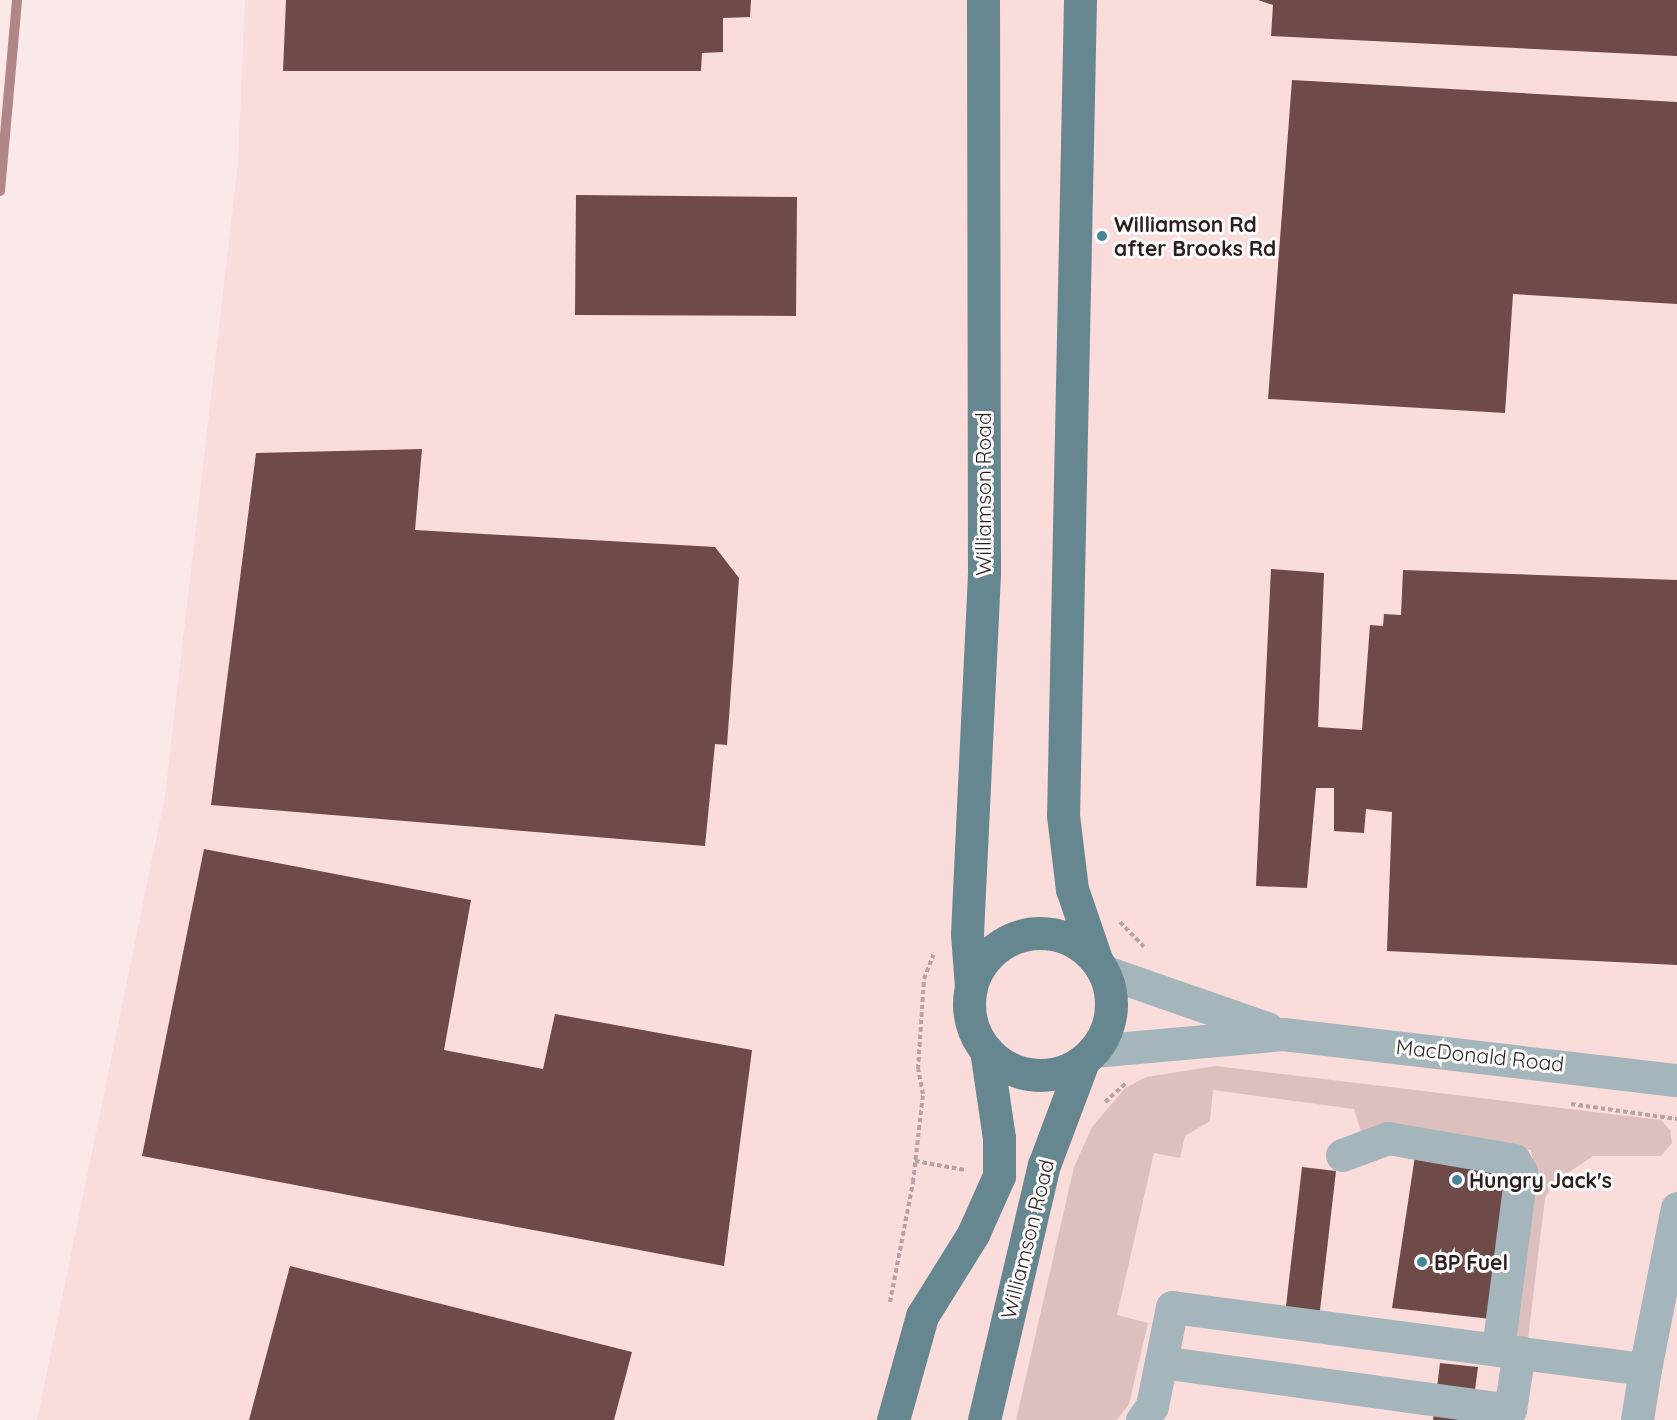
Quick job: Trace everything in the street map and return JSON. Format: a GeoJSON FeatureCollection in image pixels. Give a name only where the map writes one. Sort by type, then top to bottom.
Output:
{"type":"FeatureCollection","features":[{"type":"Feature","properties":{"kind":"main road","name":"Williamson Road"},"geometry":{"type":"LineString","coordinates":[[971,987],[967,934],[984,572],[983,0]]}},
{"type":"Feature","properties":{"kind":"main road"},"geometry":{"type":"LineString","coordinates":[[1080,0],[1063,815],[1072,889],[1100,965],[1111,1012],[1088,1056],[1057,1073],[1030,1074],[1005,1066],[986,1050],[971,1020],[971,987],[987,957],[1024,935],[1067,939],[1100,965]]}},
{"type":"Feature","properties":{"kind":"main road","name":"Williamson Road"},"geometry":{"type":"LineString","coordinates":[[893,1420],[922,1316],[973,1234],[999,1176],[999,1138],[986,1050]]}},
{"type":"Feature","properties":{"kind":"main road","name":"Williamson Road"},"geometry":{"type":"LineString","coordinates":[[984,1420],[1044,1165],[1088,1056]]}},
{"type":"Feature","properties":{"kind":"street","name":"MacDonald Road"},"geometry":{"type":"LineString","coordinates":[[1100,965],[1283,1034]]}},
{"type":"Feature","properties":{"kind":"street","name":"MacDonald Road"},"geometry":{"type":"LineString","coordinates":[[1088,1056],[1283,1034],[1677,1080]]}},
{"type":"Feature","properties":{"kind":"street"},"geometry":{"type":"LineString","coordinates":[[1161,1362],[1510,1410],[1508,1350],[1521,1172],[1514,1160],[1388,1138],[1342,1155]]}},
{"type":"Feature","properties":{"kind":"street"},"geometry":{"type":"LineString","coordinates":[[1637,1420],[1677,1208]]}},
{"type":"Feature","properties":{"kind":"street"},"geometry":{"type":"LineString","coordinates":[[1142,1420],[1152,1406],[1172,1308],[1645,1369]]}},
{"type":"Feature","properties":{"kind":"path"},"geometry":{"type":"LineString","coordinates":[[1115,917],[1150,952]]}},
{"type":"Feature","properties":{"kind":"path"},"geometry":{"type":"LineString","coordinates":[[889,1309],[915,1161],[923,1094],[918,1069],[924,979]]}},
{"type":"Feature","properties":{"kind":"path"},"geometry":{"type":"LineString","coordinates":[[1097,1112],[1130,1080]]}},
{"type":"Feature","properties":{"kind":"path"},"geometry":{"type":"LineString","coordinates":[[1562,1103],[1677,1119]]}},
{"type":"Feature","properties":{"kind":"path"},"geometry":{"type":"LineString","coordinates":[[915,1161],[999,1176]]}},
{"type":"Feature","properties":{"kind":"shaded area"},"geometry":{"type":"Polygon","coordinates":[[[245,0],[1677,0],[1677,1420],[37,1420],[165,796],[238,163],[245,0]]]}},
{"type":"Feature","properties":{"kind":"shaded area"},"geometry":{"type":"Polygon","coordinates":[[[1216,1066],[1661,1120],[1670,1130],[1672,1143],[1661,1156],[1593,1156],[1556,1181],[1545,1198],[1528,1339],[1516,1337],[1534,1166],[1531,1150],[1362,1135],[1354,1109],[1213,1090],[1210,1121],[1185,1136],[1180,1158],[1154,1153],[1117,1315],[1148,1323],[1129,1404],[1117,1420],[1016,1420],[1074,1167],[1092,1127],[1125,1088],[1146,1077],[1216,1066]]]}},
{"type":"Feature","properties":{"kind":"building"},"geometry":{"type":"Polygon","coordinates":[[[286,0],[751,0],[750,17],[723,18],[723,52],[702,53],[701,71],[283,71],[286,0]]]}},
{"type":"Feature","properties":{"kind":"building"},"geometry":{"type":"Polygon","coordinates":[[[1258,0],[1677,0],[1677,56],[1271,36],[1273,5],[1258,0]]]}},
{"type":"Feature","properties":{"kind":"building"},"geometry":{"type":"Polygon","coordinates":[[[1292,80],[1677,102],[1677,304],[1513,294],[1505,413],[1268,399],[1292,80]]]}},
{"type":"Feature","properties":{"kind":"building"},"geometry":{"type":"Polygon","coordinates":[[[576,195],[797,197],[796,316],[575,315],[576,195]]]}},
{"type":"Feature","properties":{"kind":"building"},"geometry":{"type":"Polygon","coordinates":[[[422,449],[415,530],[715,547],[739,578],[727,745],[715,744],[705,846],[211,805],[256,453],[422,449]]]}},
{"type":"Feature","properties":{"kind":"building"},"geometry":{"type":"Polygon","coordinates":[[[1271,569],[1324,573],[1318,727],[1362,730],[1370,625],[1383,626],[1384,614],[1401,615],[1403,570],[1677,580],[1677,965],[1387,951],[1392,812],[1366,809],[1364,833],[1334,831],[1334,788],[1316,788],[1307,888],[1256,886],[1271,569]]]}},
{"type":"Feature","properties":{"kind":"building"},"geometry":{"type":"Polygon","coordinates":[[[204,849],[471,900],[444,1050],[543,1069],[555,1014],[752,1050],[724,1266],[142,1156],[204,849]]]}},
{"type":"Feature","properties":{"kind":"building"},"geometry":{"type":"Polygon","coordinates":[[[1415,1156],[1509,1174],[1491,1319],[1392,1308],[1415,1156]]]}},
{"type":"Feature","properties":{"kind":"building"},"geometry":{"type":"Polygon","coordinates":[[[1302,1167],[1336,1171],[1319,1319],[1285,1315],[1302,1167]]]}},
{"type":"Feature","properties":{"kind":"building"},"geometry":{"type":"Polygon","coordinates":[[[290,1266],[632,1352],[614,1420],[249,1420],[290,1266]]]}},
{"type":"Feature","properties":{"kind":"building"},"geometry":{"type":"Polygon","coordinates":[[[1440,1363],[1478,1367],[1471,1420],[1433,1420],[1440,1363]]]}},
{"type":"Feature","properties":{"kind":"waterway"},"geometry":{"type":"LineString","coordinates":[[0,191],[17,0]]}},
{"type":"Feature","properties":{"kind":"place","name":"Williamson Rd after Brooks Rd"},"geometry":{"type":"Point","coordinates":[1102,236]}},
{"type":"Feature","properties":{"kind":"place","name":"Hungry Jack's"},"geometry":{"type":"Point","coordinates":[1457,1180]}},
{"type":"Feature","properties":{"kind":"place","name":"BP Fuel"},"geometry":{"type":"Point","coordinates":[1422,1262]}}]}
